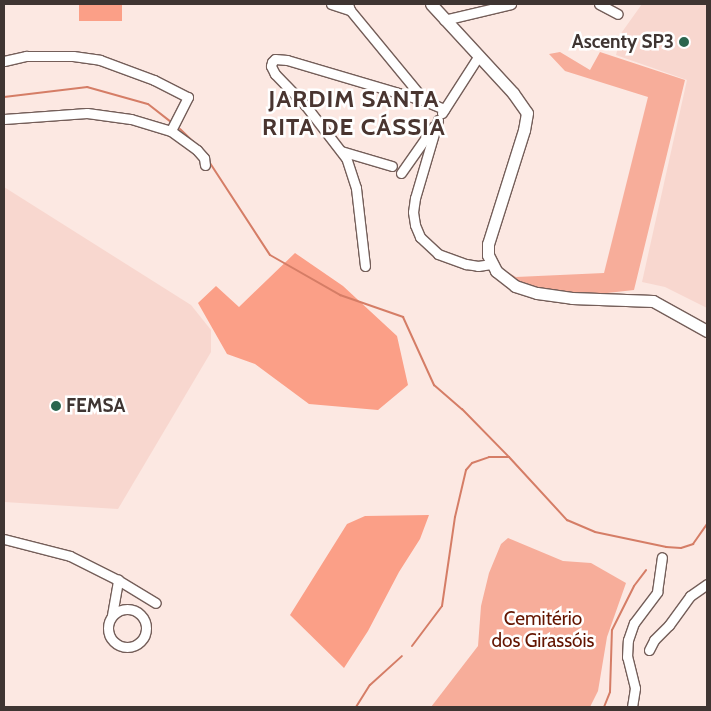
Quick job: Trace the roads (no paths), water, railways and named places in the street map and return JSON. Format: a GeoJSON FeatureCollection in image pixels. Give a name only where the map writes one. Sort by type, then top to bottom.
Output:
{"type":"FeatureCollection","features":[{"type":"Feature","properties":{"kind":"street"},"geometry":{"type":"LineString","coordinates":[[331,4],[349,7],[425,101]]}},
{"type":"Feature","properties":{"kind":"street"},"geometry":{"type":"LineString","coordinates":[[431,4],[520,102],[527,113],[528,119],[488,244],[491,264],[504,278],[526,291],[551,296],[653,301],[707,331]]}},
{"type":"Feature","properties":{"kind":"street"},"geometry":{"type":"LineString","coordinates":[[444,20],[511,4]]}},
{"type":"Feature","properties":{"kind":"street"},"geometry":{"type":"LineString","coordinates":[[599,4],[618,14]]}},
{"type":"Feature","properties":{"kind":"street"},"geometry":{"type":"LineString","coordinates":[[4,61],[48,55],[100,60],[154,80],[188,96],[171,132]]}},
{"type":"Feature","properties":{"kind":"street"},"geometry":{"type":"LineString","coordinates":[[401,173],[438,120],[478,57]]}},
{"type":"Feature","properties":{"kind":"street"},"geometry":{"type":"LineString","coordinates":[[365,266],[356,188],[349,166],[342,151],[306,106],[272,69],[272,62],[275,59],[287,60],[425,101],[444,109]]}},
{"type":"Feature","properties":{"kind":"street"},"geometry":{"type":"LineString","coordinates":[[4,119],[95,113],[132,120],[171,132],[197,150],[204,158],[205,165]]}},
{"type":"Feature","properties":{"kind":"street"},"geometry":{"type":"LineString","coordinates":[[438,120],[415,198],[413,212],[415,225],[420,237],[438,254],[466,264],[478,266],[491,264]]}},
{"type":"Feature","properties":{"kind":"street"},"geometry":{"type":"LineString","coordinates":[[342,151],[392,166]]}},
{"type":"Feature","properties":{"kind":"street"},"geometry":{"type":"LineString","coordinates":[[4,539],[70,556],[118,580],[156,603]]}},
{"type":"Feature","properties":{"kind":"street"},"geometry":{"type":"LineString","coordinates":[[632,707],[635,688],[626,657],[628,640],[634,623],[657,592],[662,557]]}},
{"type":"Feature","properties":{"kind":"street"},"geometry":{"type":"LineString","coordinates":[[112,615],[124,609],[137,612],[146,622],[142,641],[132,647],[120,647],[110,639],[107,627],[112,615],[118,580]]}},
{"type":"Feature","properties":{"kind":"street"},"geometry":{"type":"LineString","coordinates":[[649,650],[654,640],[669,625],[695,591],[707,584]]}},
{"type":"Feature","properties":{"kind":"waterway"},"geometry":{"type":"LineString","coordinates":[[4,97],[87,87],[148,104],[171,122]]}},
{"type":"Feature","properties":{"kind":"waterway"},"geometry":{"type":"LineString","coordinates":[[180,129],[200,148]]}},
{"type":"Feature","properties":{"kind":"waterway"},"geometry":{"type":"LineString","coordinates":[[208,160],[270,255],[340,295],[403,317],[434,385],[462,409],[509,457]]}},
{"type":"Feature","properties":{"kind":"waterway"},"geometry":{"type":"LineString","coordinates":[[412,646],[442,606],[455,517],[466,470],[472,463],[489,457],[509,457],[567,520],[595,532],[666,547],[681,548],[693,544],[707,524]]}},
{"type":"Feature","properties":{"kind":"waterway"},"geometry":{"type":"LineString","coordinates":[[604,707],[610,692],[612,630],[634,586],[646,570]]}},
{"type":"Feature","properties":{"kind":"waterway"},"geometry":{"type":"LineString","coordinates":[[356,707],[370,685],[402,656]]}},
{"type":"Feature","properties":{"kind":"place","name":"Ascenty SP3"},"geometry":{"type":"Point","coordinates":[684,42]}},
{"type":"Feature","properties":{"kind":"place","name":"FEMSA"},"geometry":{"type":"Point","coordinates":[56,406]}},
{"type":"Feature","properties":{"kind":"district","name":"JARDIM SANTA RITA DE CÁSSIA"},"geometry":{"type":"Point","coordinates":[354,113]}},
{"type":"Feature","properties":{"kind":"park label","name":"Cemitério dos Girassóis"},"geometry":{"type":"Point","coordinates":[543,630]}}]}
